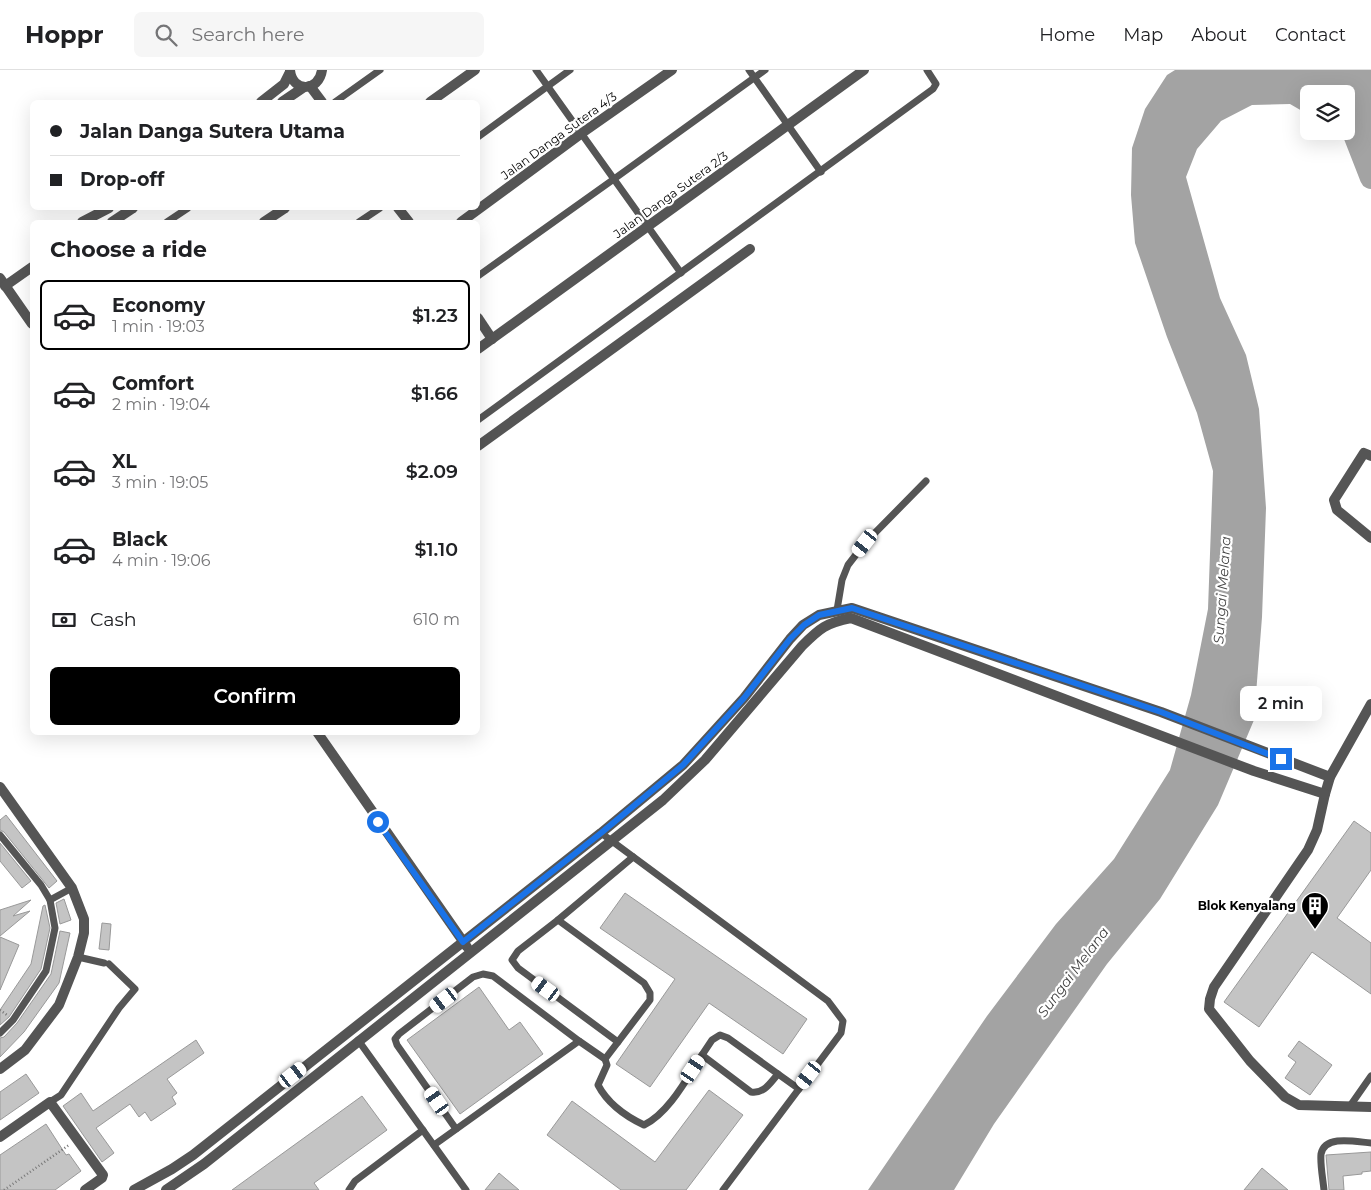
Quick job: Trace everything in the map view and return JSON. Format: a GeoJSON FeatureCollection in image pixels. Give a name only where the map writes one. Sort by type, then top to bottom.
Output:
{"type":"FeatureCollection","features":[{"type":"Feature","properties":{"kind":"street"},"geometry":{"type":"LineString","coordinates":[[285,100],[319,80],[322,70]]}},
{"type":"Feature","properties":{"kind":"street"},"geometry":{"type":"LineString","coordinates":[[433,100],[475,70]]}},
{"type":"Feature","properties":{"kind":"street","name":"Jalan Danga Sutera 4/3"},"geometry":{"type":"LineString","coordinates":[[480,208],[672,70]]}},
{"type":"Feature","properties":{"kind":"street","name":"Jalan Danga Sutera 2/3"},"geometry":{"type":"LineString","coordinates":[[480,348],[864,70]]}},
{"type":"Feature","properties":{"kind":"street"},"geometry":{"type":"LineString","coordinates":[[290,71],[294,82],[307,87],[320,100]]}},
{"type":"Feature","properties":{"kind":"street"},"geometry":{"type":"LineString","coordinates":[[264,100],[284,84],[290,71]]}},
{"type":"Feature","properties":{"kind":"street"},"geometry":{"type":"LineString","coordinates":[[85,220],[104,210]]}},
{"type":"Feature","properties":{"kind":"street"},"geometry":{"type":"LineString","coordinates":[[115,220],[130,210]]}},
{"type":"Feature","properties":{"kind":"street"},"geometry":{"type":"LineString","coordinates":[[267,220],[282,210]]}},
{"type":"Feature","properties":{"kind":"street"},"geometry":{"type":"LineString","coordinates":[[400,210],[407,220]]}},
{"type":"Feature","properties":{"kind":"street","name":"Jalan Danga Sutera 4/3"},"geometry":{"type":"LineString","coordinates":[[464,220],[478,210]]}},
{"type":"Feature","properties":{"kind":"street"},"geometry":{"type":"LineString","coordinates":[[480,445],[750,249]]}},
{"type":"Feature","properties":{"kind":"street"},"geometry":{"type":"LineString","coordinates":[[30,268],[3,282],[30,321]]}},
{"type":"Feature","properties":{"kind":"street"},"geometry":{"type":"LineString","coordinates":[[480,321],[492,339]]}},
{"type":"Feature","properties":{"kind":"street"},"geometry":{"type":"LineString","coordinates":[[1371,456],[1364,453],[1334,500],[1337,510],[1371,538]]}},
{"type":"Feature","properties":{"kind":"street"},"geometry":{"type":"LineString","coordinates":[[134,1190],[193,1155],[350,1029],[601,833],[683,765],[744,698],[790,639],[804,625],[819,615],[852,608],[1161,712],[1330,777]]}},
{"type":"Feature","properties":{"kind":"street"},"geometry":{"type":"LineString","coordinates":[[167,1190],[204,1164],[663,800],[705,760],[802,646],[820,628],[835,621],[851,618],[1254,772],[1325,794]]}},
{"type":"Feature","properties":{"kind":"street"},"geometry":{"type":"LineString","coordinates":[[1370,708],[1330,777],[1317,830],[1308,850],[1214,987],[1209,1009],[1250,1061],[1285,1097],[1299,1105],[1371,1107]]}},
{"type":"Feature","properties":{"kind":"street"},"geometry":{"type":"LineString","coordinates":[[318,735],[470,952]]}},
{"type":"Feature","properties":{"kind":"street"},"geometry":{"type":"LineString","coordinates":[[0,788],[72,888],[84,919],[84,933],[78,957],[59,1005],[25,1050],[0,1069]]}},
{"type":"Feature","properties":{"kind":"street"},"geometry":{"type":"LineString","coordinates":[[350,1029],[358,1040]]}},
{"type":"Feature","properties":{"kind":"street"},"geometry":{"type":"LineString","coordinates":[[0,1137],[50,1102],[103,1175],[102,1178],[85,1190]]}},
{"type":"Feature","properties":{"kind":"lane"},"geometry":{"type":"LineString","coordinates":[[338,100],[380,70]]}},
{"type":"Feature","properties":{"kind":"lane"},"geometry":{"type":"LineString","coordinates":[[536,70],[681,273]]}},
{"type":"Feature","properties":{"kind":"lane"},"geometry":{"type":"LineString","coordinates":[[480,136],[570,70]]}},
{"type":"Feature","properties":{"kind":"lane"},"geometry":{"type":"LineString","coordinates":[[749,70],[821,172]]}},
{"type":"Feature","properties":{"kind":"lane"},"geometry":{"type":"LineString","coordinates":[[480,275],[765,70]]}},
{"type":"Feature","properties":{"kind":"lane"},"geometry":{"type":"LineString","coordinates":[[480,419],[933,89],[936,84],[927,70]]}},
{"type":"Feature","properties":{"kind":"lane"},"geometry":{"type":"LineString","coordinates":[[170,220],[185,210]]}},
{"type":"Feature","properties":{"kind":"lane"},"geometry":{"type":"LineString","coordinates":[[362,220],[377,210]]}},
{"type":"Feature","properties":{"kind":"lane"},"geometry":{"type":"LineString","coordinates":[[837,610],[842,580],[848,565],[865,543],[926,481]]}},
{"type":"Feature","properties":{"kind":"lane"},"geometry":{"type":"LineString","coordinates":[[601,833],[828,1001],[843,1021],[841,1034],[723,1190]]}},
{"type":"Feature","properties":{"kind":"lane"},"geometry":{"type":"LineString","coordinates":[[0,835],[41,885],[50,900],[56,928],[46,971],[13,1020],[0,1033]]}},
{"type":"Feature","properties":{"kind":"lane"},"geometry":{"type":"LineString","coordinates":[[618,1042],[518,968],[512,960],[518,951],[633,857]]}},
{"type":"Feature","properties":{"kind":"lane"},"geometry":{"type":"LineString","coordinates":[[50,900],[72,888]]}},
{"type":"Feature","properties":{"kind":"lane"},"geometry":{"type":"LineString","coordinates":[[558,920],[644,983],[650,992],[650,1000],[605,1059]]}},
{"type":"Feature","properties":{"kind":"lane"},"geometry":{"type":"LineString","coordinates":[[50,1102],[61,1095],[119,1008],[135,989],[107,964],[78,957]]}},
{"type":"Feature","properties":{"kind":"lane"},"geometry":{"type":"LineString","coordinates":[[456,1129],[397,1045],[395,1039],[474,977],[483,974],[493,976],[605,1059],[607,1065],[598,1085],[602,1094],[620,1112],[644,1125],[652,1121],[664,1110],[712,1040],[720,1035],[728,1038],[799,1089]]}},
{"type":"Feature","properties":{"kind":"lane"},"geometry":{"type":"LineString","coordinates":[[358,1040],[466,1190]]}},
{"type":"Feature","properties":{"kind":"lane"},"geometry":{"type":"LineString","coordinates":[[434,1145],[579,1041]]}},
{"type":"Feature","properties":{"kind":"lane"},"geometry":{"type":"LineString","coordinates":[[702,1055],[752,1092],[757,1093],[763,1090],[778,1074]]}},
{"type":"Feature","properties":{"kind":"lane"},"geometry":{"type":"LineString","coordinates":[[1350,1106],[1371,1076]]}},
{"type":"Feature","properties":{"kind":"lane"},"geometry":{"type":"LineString","coordinates":[[348,1190],[355,1181],[423,1130]]}},
{"type":"Feature","properties":{"kind":"lane"},"geometry":{"type":"LineString","coordinates":[[1324,1190],[1321,1153],[1325,1147],[1333,1141],[1371,1143]]}},
{"type":"Feature","properties":{"kind":"path"},"geometry":{"type":"LineString","coordinates":[[4,1190],[76,1140]]}},
{"type":"Feature","properties":{"kind":"water","name":"Sungai Melana"},"geometry":{"type":"Polygon","coordinates":[[[1175,70],[1371,70],[1371,178],[1362,154],[1346,140],[1355,140],[1355,85],[1300,85],[1300,110],[1290,104],[1252,105],[1221,121],[1197,149],[1186,177],[1220,298],[1246,355],[1259,409],[1266,508],[1262,617],[1254,720],[1218,805],[1160,899],[1107,964],[994,1124],[954,1190],[868,1190],[987,1016],[1056,924],[1114,859],[1170,770],[1191,695],[1208,609],[1213,471],[1197,413],[1167,337],[1135,243],[1131,195],[1132,148],[1145,109],[1167,75],[1175,70]]]}},
{"type":"Feature","properties":{"kind":"building"},"geometry":{"type":"Polygon","coordinates":[[[6,815],[57,881],[49,888],[4,832],[0,830],[0,820],[6,815]]]}},
{"type":"Feature","properties":{"kind":"building","name":"Blok Kenyalang"},"geometry":{"type":"Polygon","coordinates":[[[1354,821],[1371,833],[1371,870],[1337,918],[1371,943],[1371,994],[1312,952],[1259,1027],[1224,1002],[1354,821]]]}},
{"type":"Feature","properties":{"kind":"building"},"geometry":{"type":"Polygon","coordinates":[[[0,843],[31,881],[22,888],[0,861],[0,843]]]}},
{"type":"Feature","properties":{"kind":"building"},"geometry":{"type":"Polygon","coordinates":[[[625,893],[807,1019],[783,1054],[709,1003],[650,1087],[616,1064],[675,979],[600,928],[625,893]]]}},
{"type":"Feature","properties":{"kind":"building"},"geometry":{"type":"Polygon","coordinates":[[[64,899],[71,920],[60,924],[56,903],[64,899]]]}},
{"type":"Feature","properties":{"kind":"building"},"geometry":{"type":"Polygon","coordinates":[[[31,900],[13,916],[30,911],[0,936],[0,910],[31,900]]]}},
{"type":"Feature","properties":{"kind":"building"},"geometry":{"type":"Polygon","coordinates":[[[45,905],[50,928],[41,969],[9,1017],[0,1025],[0,1010],[31,964],[43,906],[45,905]]]}},
{"type":"Feature","properties":{"kind":"building"},"geometry":{"type":"Polygon","coordinates":[[[102,923],[111,924],[109,950],[99,949],[102,923]]]}},
{"type":"Feature","properties":{"kind":"building"},"geometry":{"type":"Polygon","coordinates":[[[60,931],[70,933],[59,983],[24,1032],[0,1057],[0,1038],[4,1037],[17,1023],[51,974],[60,931]]]}},
{"type":"Feature","properties":{"kind":"building"},"geometry":{"type":"Polygon","coordinates":[[[0,937],[19,945],[0,990],[0,937]]]}},
{"type":"Feature","properties":{"kind":"building"},"geometry":{"type":"Polygon","coordinates":[[[479,987],[509,1030],[520,1022],[543,1054],[460,1114],[407,1040],[479,987]]]}},
{"type":"Feature","properties":{"kind":"building"},"geometry":{"type":"Polygon","coordinates":[[[196,1040],[204,1053],[167,1079],[177,1093],[172,1097],[176,1104],[151,1121],[145,1112],[139,1117],[130,1104],[96,1128],[114,1153],[102,1162],[63,1106],[81,1093],[93,1111],[196,1040]]]}},
{"type":"Feature","properties":{"kind":"building"},"geometry":{"type":"Polygon","coordinates":[[[1299,1041],[1332,1065],[1310,1095],[1285,1078],[1296,1062],[1288,1056],[1299,1041]]]}},
{"type":"Feature","properties":{"kind":"building"},"geometry":{"type":"Polygon","coordinates":[[[26,1074],[39,1093],[0,1120],[0,1092],[26,1074]]]}},
{"type":"Feature","properties":{"kind":"building"},"geometry":{"type":"Polygon","coordinates":[[[709,1090],[743,1115],[686,1190],[621,1190],[547,1135],[572,1101],[655,1162],[709,1090]]]}},
{"type":"Feature","properties":{"kind":"building"},"geometry":{"type":"Polygon","coordinates":[[[362,1096],[387,1130],[314,1183],[319,1190],[232,1190],[362,1096]]]}},
{"type":"Feature","properties":{"kind":"building"},"geometry":{"type":"Polygon","coordinates":[[[46,1124],[66,1155],[69,1154],[81,1171],[55,1190],[0,1190],[0,1155],[46,1124]]]}},
{"type":"Feature","properties":{"kind":"building"},"geometry":{"type":"Polygon","coordinates":[[[1371,1152],[1371,1171],[1343,1176],[1344,1190],[1329,1190],[1326,1155],[1371,1152]]]}},
{"type":"Feature","properties":{"kind":"building"},"geometry":{"type":"Polygon","coordinates":[[[1262,1168],[1288,1190],[1244,1190],[1262,1168]]]}},
{"type":"Feature","properties":{"kind":"building"},"geometry":{"type":"Polygon","coordinates":[[[499,1173],[519,1190],[485,1190],[499,1173]]]}},
{"type":"Feature","properties":{"kind":"waterway"},"geometry":{"type":"LineString","coordinates":[[1355,137],[1371,178]]}},
{"type":"Feature","properties":{"kind":"place","name":"Blok Kenyalang"},"geometry":{"type":"Point","coordinates":[1315,930]}},
{"type":"Feature","properties":{"kind":"route"},"geometry":{"type":"LineString","coordinates":[[378,822],[463,942],[601,833],[683,765],[744,698],[790,639],[804,625],[819,615],[852,608],[1161,712],[1281,759]]}}]}
